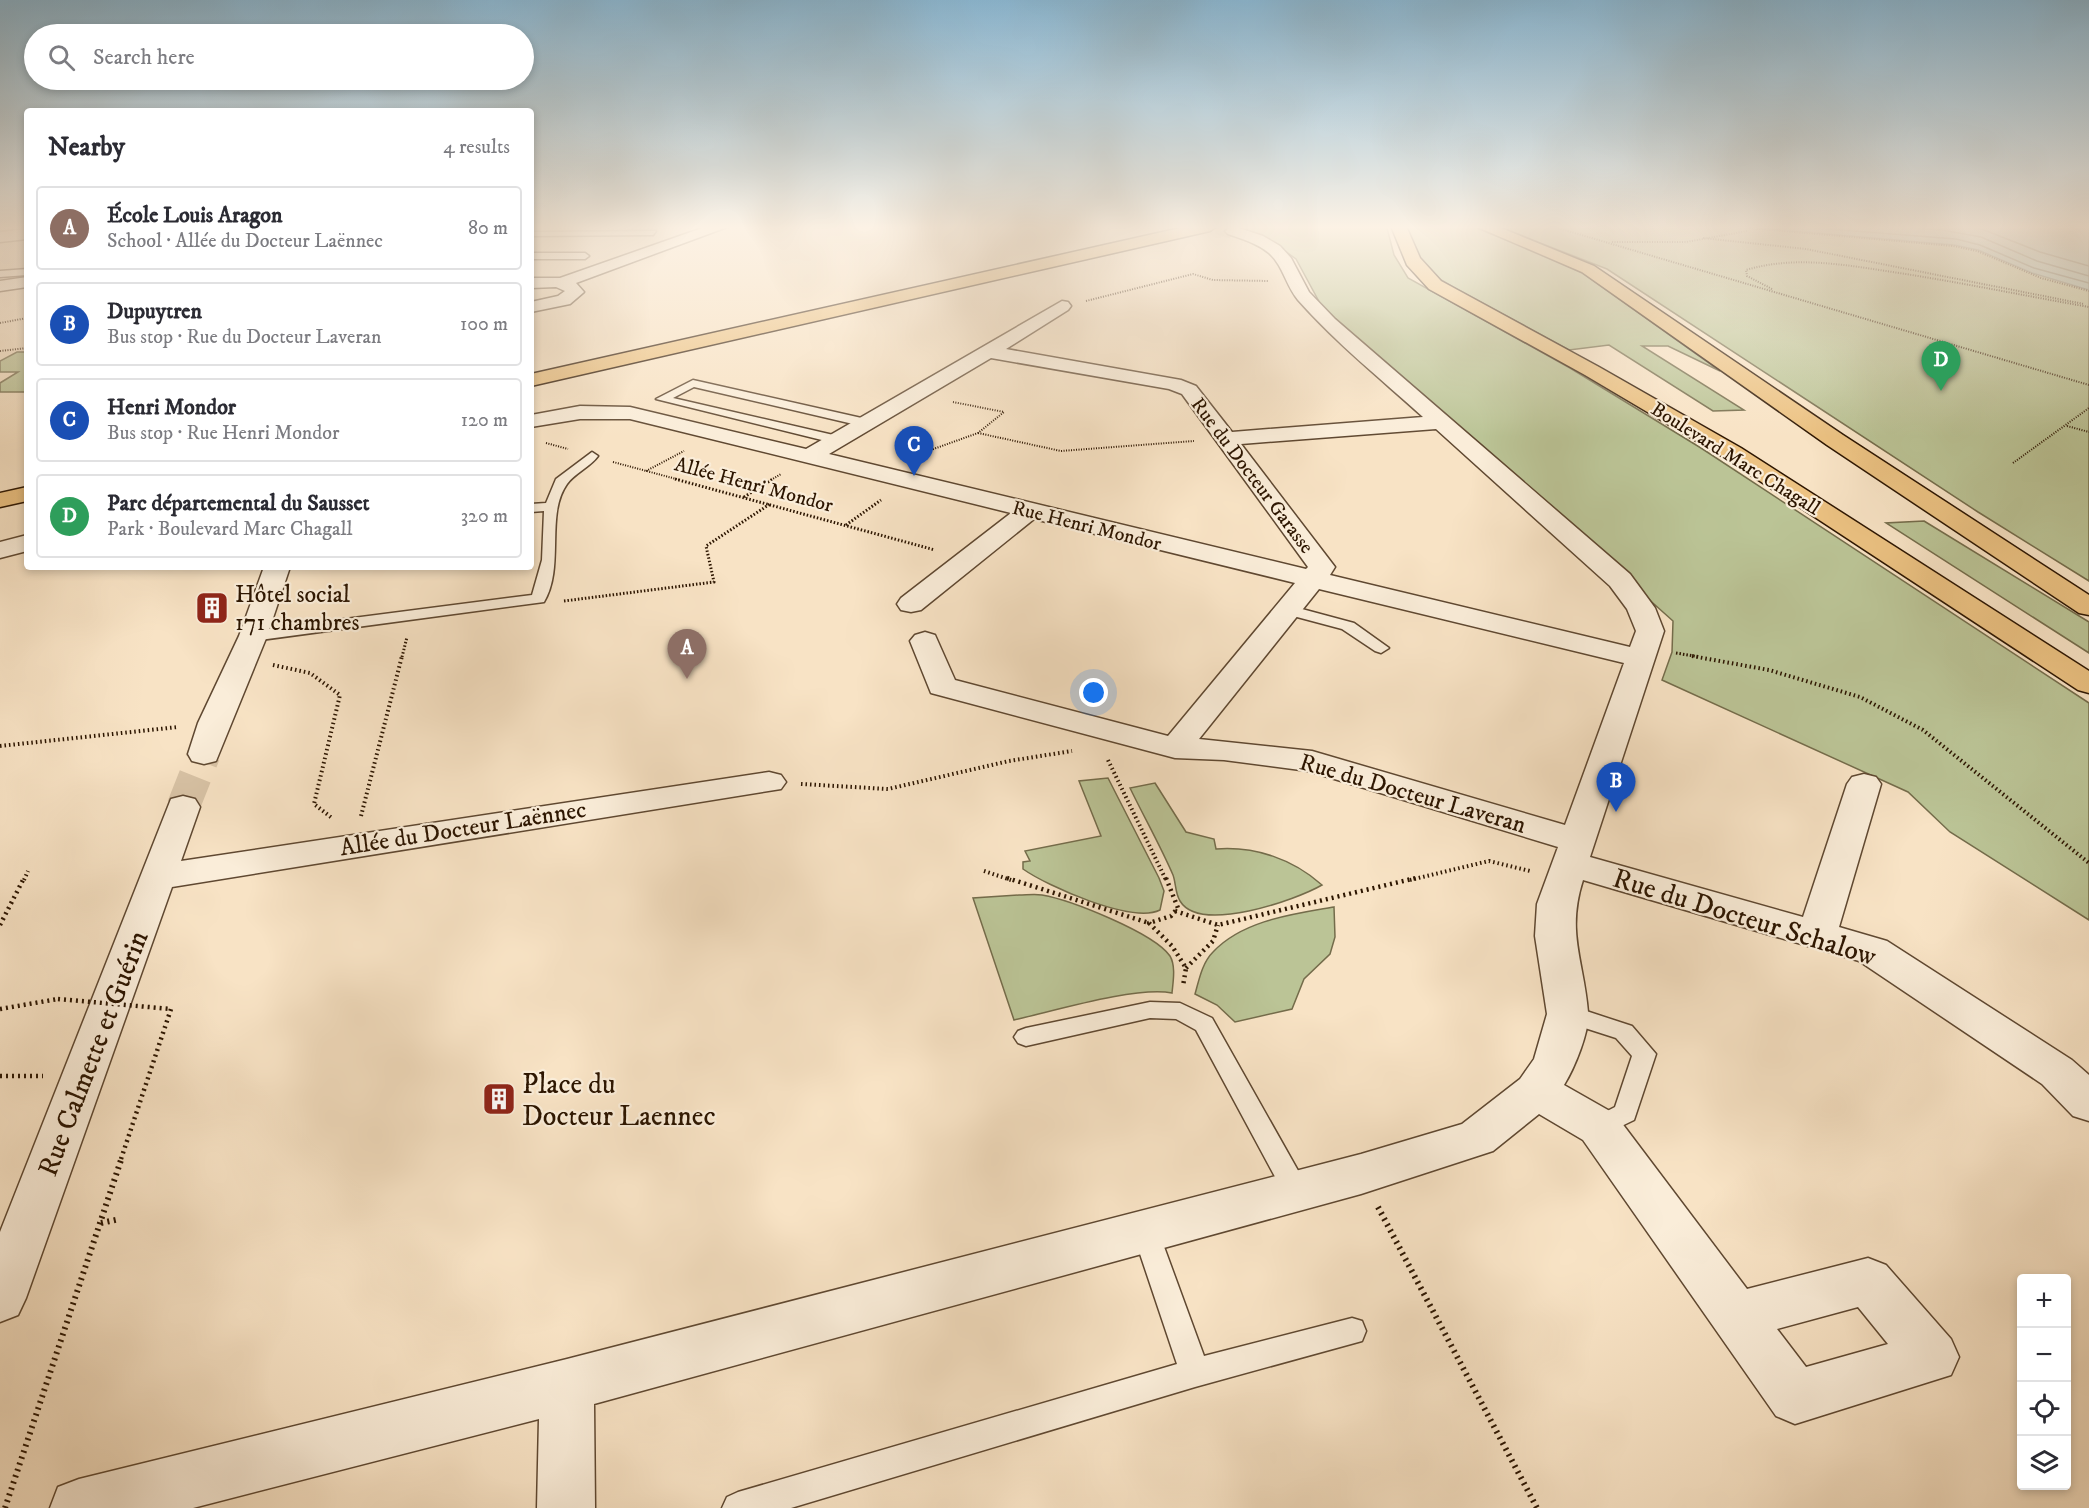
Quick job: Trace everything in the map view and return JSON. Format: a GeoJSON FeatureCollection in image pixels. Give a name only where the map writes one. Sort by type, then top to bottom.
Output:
{"type":"FeatureCollection","features":[{"type":"Feature","properties":{"kind":"main road"},"geometry":{"type":"LineString","coordinates":[[534,379],[899,296]]}},
{"type":"Feature","properties":{"kind":"main road","name":"Boulevard Marc Chagall"},"geometry":{"type":"LineString","coordinates":[[1456,296],[1592,371],[1732,453],[2089,684]]}},
{"type":"Feature","properties":{"kind":"main road"},"geometry":{"type":"LineString","coordinates":[[1628,296],[1844,446],[2089,607]]}},
{"type":"Feature","properties":{"kind":"main road"},"geometry":{"type":"LineString","coordinates":[[0,500],[24,495]]}},
{"type":"Feature","properties":{"kind":"street"},"geometry":{"type":"LineString","coordinates":[[534,307],[553,304],[570,296]]}},
{"type":"Feature","properties":{"kind":"street"},"geometry":{"type":"LineString","coordinates":[[79,1508],[567,1385],[1146,1233],[1361,1174],[1477,1138],[1536,1091],[1554,1064],[1568,1014],[1555,936],[1569,870],[1650,631],[1641,608],[1620,580],[1329,323],[1307,296]]}},
{"type":"Feature","properties":{"kind":"street"},"geometry":{"type":"LineString","coordinates":[[810,456],[1062,306]]}},
{"type":"Feature","properties":{"kind":"street","name":"Rue du Docteur Garasse"},"geometry":{"type":"LineString","coordinates":[[988,352],[1174,384],[1190,390],[1224,439],[1322,567],[1311,580]]}},
{"type":"Feature","properties":{"kind":"street","name":"Rue Henri Mondor"},"geometry":{"type":"LineString","coordinates":[[536,432],[594,410],[630,413],[1311,580],[1644,653]]}},
{"type":"Feature","properties":{"kind":"street"},"geometry":{"type":"LineString","coordinates":[[1224,439],[1442,422]]}},
{"type":"Feature","properties":{"kind":"street"},"geometry":{"type":"LineString","coordinates":[[911,604],[1030,510]]}},
{"type":"Feature","properties":{"kind":"street"},"geometry":{"type":"LineString","coordinates":[[0,550],[24,544]]}},
{"type":"Feature","properties":{"kind":"street"},"geometry":{"type":"LineString","coordinates":[[204,754],[214,723],[253,636],[276,570]]}},
{"type":"Feature","properties":{"kind":"street"},"geometry":{"type":"LineString","coordinates":[[1175,748],[1311,580]]}},
{"type":"Feature","properties":{"kind":"street","name":"Rue du Docteur Laveran"},"geometry":{"type":"LineString","coordinates":[[925,640],[942,686],[1089,745],[1224,750],[1312,761],[1569,870]]}},
{"type":"Feature","properties":{"kind":"street","name":"Allée du Docteur Laënnec"},"geometry":{"type":"LineString","coordinates":[[158,877],[357,833],[769,782]]}},
{"type":"Feature","properties":{"kind":"street"},"geometry":{"type":"LineString","coordinates":[[1817,934],[1864,784]]}},
{"type":"Feature","properties":{"kind":"street","name":"Rue Calmette et Guérin"},"geometry":{"type":"LineString","coordinates":[[0,1298],[183,807]]}},
{"type":"Feature","properties":{"kind":"street","name":"Rue du Docteur Schalow"},"geometry":{"type":"LineString","coordinates":[[1569,870],[1817,934],[1873,951],[2057,1072],[2089,1103]]}},
{"type":"Feature","properties":{"kind":"street"},"geometry":{"type":"LineString","coordinates":[[1536,1091],[1599,1127],[1735,1316]]}},
{"type":"Feature","properties":{"kind":"street"},"geometry":{"type":"LineString","coordinates":[[566,1508],[567,1385]]}},
{"type":"Feature","properties":{"kind":"lane"},"geometry":{"type":"LineString","coordinates":[[838,440],[662,399],[693,383],[866,423]]}},
{"type":"Feature","properties":{"kind":"lane"},"geometry":{"type":"LineString","coordinates":[[253,636],[539,599],[549,560],[551,506],[561,482],[592,456]]}},
{"type":"Feature","properties":{"kind":"lane"},"geometry":{"type":"LineString","coordinates":[[534,508],[551,506]]}},
{"type":"Feature","properties":{"kind":"lane"},"geometry":{"type":"LineString","coordinates":[[1287,610],[1348,626],[1381,648]]}},
{"type":"Feature","properties":{"kind":"lane"},"geometry":{"type":"LineString","coordinates":[[1026,1037],[1150,1010],[1180,1011],[1204,1024],[1296,1191]]}},
{"type":"Feature","properties":{"kind":"lane"},"geometry":{"type":"LineString","coordinates":[[1568,1014],[1624,1032],[1644,1054],[1625,1113],[1599,1127]]}},
{"type":"Feature","properties":{"kind":"lane"},"geometry":{"type":"LineString","coordinates":[[1146,1233],[1195,1373]]}},
{"type":"Feature","properties":{"kind":"lane"},"geometry":{"type":"LineString","coordinates":[[738,1508],[1195,1373],[1352,1331]]}},
{"type":"Feature","properties":{"kind":"path"},"geometry":{"type":"LineString","coordinates":[[1062,306],[1101,296]]}},
{"type":"Feature","properties":{"kind":"path"},"geometry":{"type":"LineString","coordinates":[[2032,296],[2089,306]]}},
{"type":"Feature","properties":{"kind":"path"},"geometry":{"type":"LineString","coordinates":[[2041,296],[2089,306]]}},
{"type":"Feature","properties":{"kind":"path"},"geometry":{"type":"LineString","coordinates":[[1792,297],[2089,385]]}},
{"type":"Feature","properties":{"kind":"path"},"geometry":{"type":"LineString","coordinates":[[0,323],[24,319]]}},
{"type":"Feature","properties":{"kind":"path"},"geometry":{"type":"LineString","coordinates":[[0,351],[24,348]]}},
{"type":"Feature","properties":{"kind":"path"},"geometry":{"type":"LineString","coordinates":[[880,474],[927,449],[978,432],[1004,412],[917,394]]}},
{"type":"Feature","properties":{"kind":"path"},"geometry":{"type":"LineString","coordinates":[[2013,463],[2089,408]]}},
{"type":"Feature","properties":{"kind":"path"},"geometry":{"type":"LineString","coordinates":[[2066,426],[2089,432]]}},
{"type":"Feature","properties":{"kind":"path","name":"Allée Henri Mondor"},"geometry":{"type":"LineString","coordinates":[[536,432],[592,456],[968,559]]}},
{"type":"Feature","properties":{"kind":"path"},"geometry":{"type":"LineString","coordinates":[[978,432],[1061,451],[1224,439]]}},
{"type":"Feature","properties":{"kind":"path"},"geometry":{"type":"LineString","coordinates":[[743,497],[810,456]]}},
{"type":"Feature","properties":{"kind":"path"},"geometry":{"type":"LineString","coordinates":[[846,525],[909,481]]}},
{"type":"Feature","properties":{"kind":"path"},"geometry":{"type":"LineString","coordinates":[[539,599],[571,601],[714,582],[706,546],[770,504]]}},
{"type":"Feature","properties":{"kind":"path"},"geometry":{"type":"LineString","coordinates":[[238,670],[273,664],[296,667],[319,675],[340,695],[314,804],[330,818],[357,833],[412,616]]}},
{"type":"Feature","properties":{"kind":"path"},"geometry":{"type":"LineString","coordinates":[[1644,653],[1769,670],[1860,697],[1923,730],[2089,862]]}},
{"type":"Feature","properties":{"kind":"path"},"geometry":{"type":"LineString","coordinates":[[0,746],[214,723]]}},
{"type":"Feature","properties":{"kind":"path"},"geometry":{"type":"LineString","coordinates":[[1089,745],[1109,762]]}},
{"type":"Feature","properties":{"kind":"path"},"geometry":{"type":"LineString","coordinates":[[1089,745],[1109,762],[1162,869],[1178,908],[1171,916],[1149,923]]}},
{"type":"Feature","properties":{"kind":"path"},"geometry":{"type":"LineString","coordinates":[[769,782],[888,789],[1089,745]]}},
{"type":"Feature","properties":{"kind":"path"},"geometry":{"type":"LineString","coordinates":[[1175,911],[1218,925],[1489,861],[1534,872],[1527,895],[1569,870]]}},
{"type":"Feature","properties":{"kind":"path"},"geometry":{"type":"LineString","coordinates":[[0,926],[28,871]]}},
{"type":"Feature","properties":{"kind":"path"},"geometry":{"type":"LineString","coordinates":[[984,871],[1149,923],[1172,946],[1186,968]]}},
{"type":"Feature","properties":{"kind":"path"},"geometry":{"type":"LineString","coordinates":[[1180,1011],[1186,968],[1213,941],[1218,925]]}},
{"type":"Feature","properties":{"kind":"path"},"geometry":{"type":"LineString","coordinates":[[0,1009],[58,999],[171,1009],[5,1508]]}},
{"type":"Feature","properties":{"kind":"path"},"geometry":{"type":"LineString","coordinates":[[1361,1174],[1537,1508]]}},
{"type":"Feature","properties":{"kind":"path"},"geometry":{"type":"LineString","coordinates":[[100,1224],[120,1220]]}},
{"type":"Feature","properties":{"kind":"green space"},"geometry":{"type":"Polygon","coordinates":[[[1316,296],[1441,296],[1570,368],[1701,448],[2089,703],[2089,920],[1950,832],[1908,792],[1662,680],[1672,652],[1673,621],[1322,307],[1316,296]]]}},
{"type":"Feature","properties":{"kind":"green space"},"geometry":{"type":"Polygon","coordinates":[[[1470,296],[1615,296],[1720,371],[1668,346],[1642,346],[1744,410],[1713,411],[1609,345],[1569,350],[1470,296]]]}},
{"type":"Feature","properties":{"kind":"green space"},"geometry":{"type":"Polygon","coordinates":[[[1649,296],[2089,296],[2089,581],[1978,512],[1649,296]]]}},
{"type":"Feature","properties":{"kind":"green space"},"geometry":{"type":"Polygon","coordinates":[[[17,352],[24,352],[24,392],[0,392],[0,383],[18,372],[0,372],[0,361],[17,352]]]}},
{"type":"Feature","properties":{"kind":"green space"},"geometry":{"type":"Polygon","coordinates":[[[1924,521],[2089,622],[2089,653],[1886,523],[1924,521]]]}},
{"type":"Feature","properties":{"kind":"green space"},"geometry":{"type":"Polygon","coordinates":[[[1108,778],[1159,878],[1164,891],[1160,910],[1147,913],[1111,908],[1051,885],[1023,869],[1023,862],[1030,861],[1025,851],[1101,836],[1079,781],[1108,778]]]}},
{"type":"Feature","properties":{"kind":"green space"},"geometry":{"type":"Polygon","coordinates":[[[1155,783],[1186,832],[1214,839],[1216,849],[1259,852],[1286,861],[1322,885],[1292,898],[1249,911],[1207,915],[1191,910],[1178,898],[1173,875],[1130,788],[1155,783]]]}},
{"type":"Feature","properties":{"kind":"green space"},"geometry":{"type":"Polygon","coordinates":[[[1042,895],[1072,903],[1147,937],[1161,947],[1172,960],[1174,974],[1172,993],[1138,993],[1117,996],[1014,1020],[973,898],[1042,895]]]}},
{"type":"Feature","properties":{"kind":"green space"},"geometry":{"type":"Polygon","coordinates":[[[1334,907],[1335,937],[1330,954],[1304,979],[1292,1009],[1235,1022],[1217,1005],[1195,994],[1201,972],[1209,956],[1239,932],[1270,920],[1334,907]]]}},
{"type":"Feature","properties":{"kind":"tunnel"},"geometry":{"type":"LineString","coordinates":[[183,807],[204,754]]}},
{"type":"Feature","properties":{"kind":"place","name":"Parc départemental du Sausset"},"geometry":{"type":"Point","coordinates":[1941,391]}},
{"type":"Feature","properties":{"kind":"place","name":"Henri Mondor"},"geometry":{"type":"Point","coordinates":[914,476]}},
{"type":"Feature","properties":{"kind":"place","name":"Hôtel social 171 chambres"},"geometry":{"type":"Point","coordinates":[212,608]}},
{"type":"Feature","properties":{"kind":"place","name":"École Louis Aragon"},"geometry":{"type":"Point","coordinates":[687,679]}},
{"type":"Feature","properties":{"kind":"place","name":"Dupuytren"},"geometry":{"type":"Point","coordinates":[1616,812]}},
{"type":"Feature","properties":{"kind":"place","name":"Place du Docteur Laennec"},"geometry":{"type":"Point","coordinates":[499,1099]}}]}
